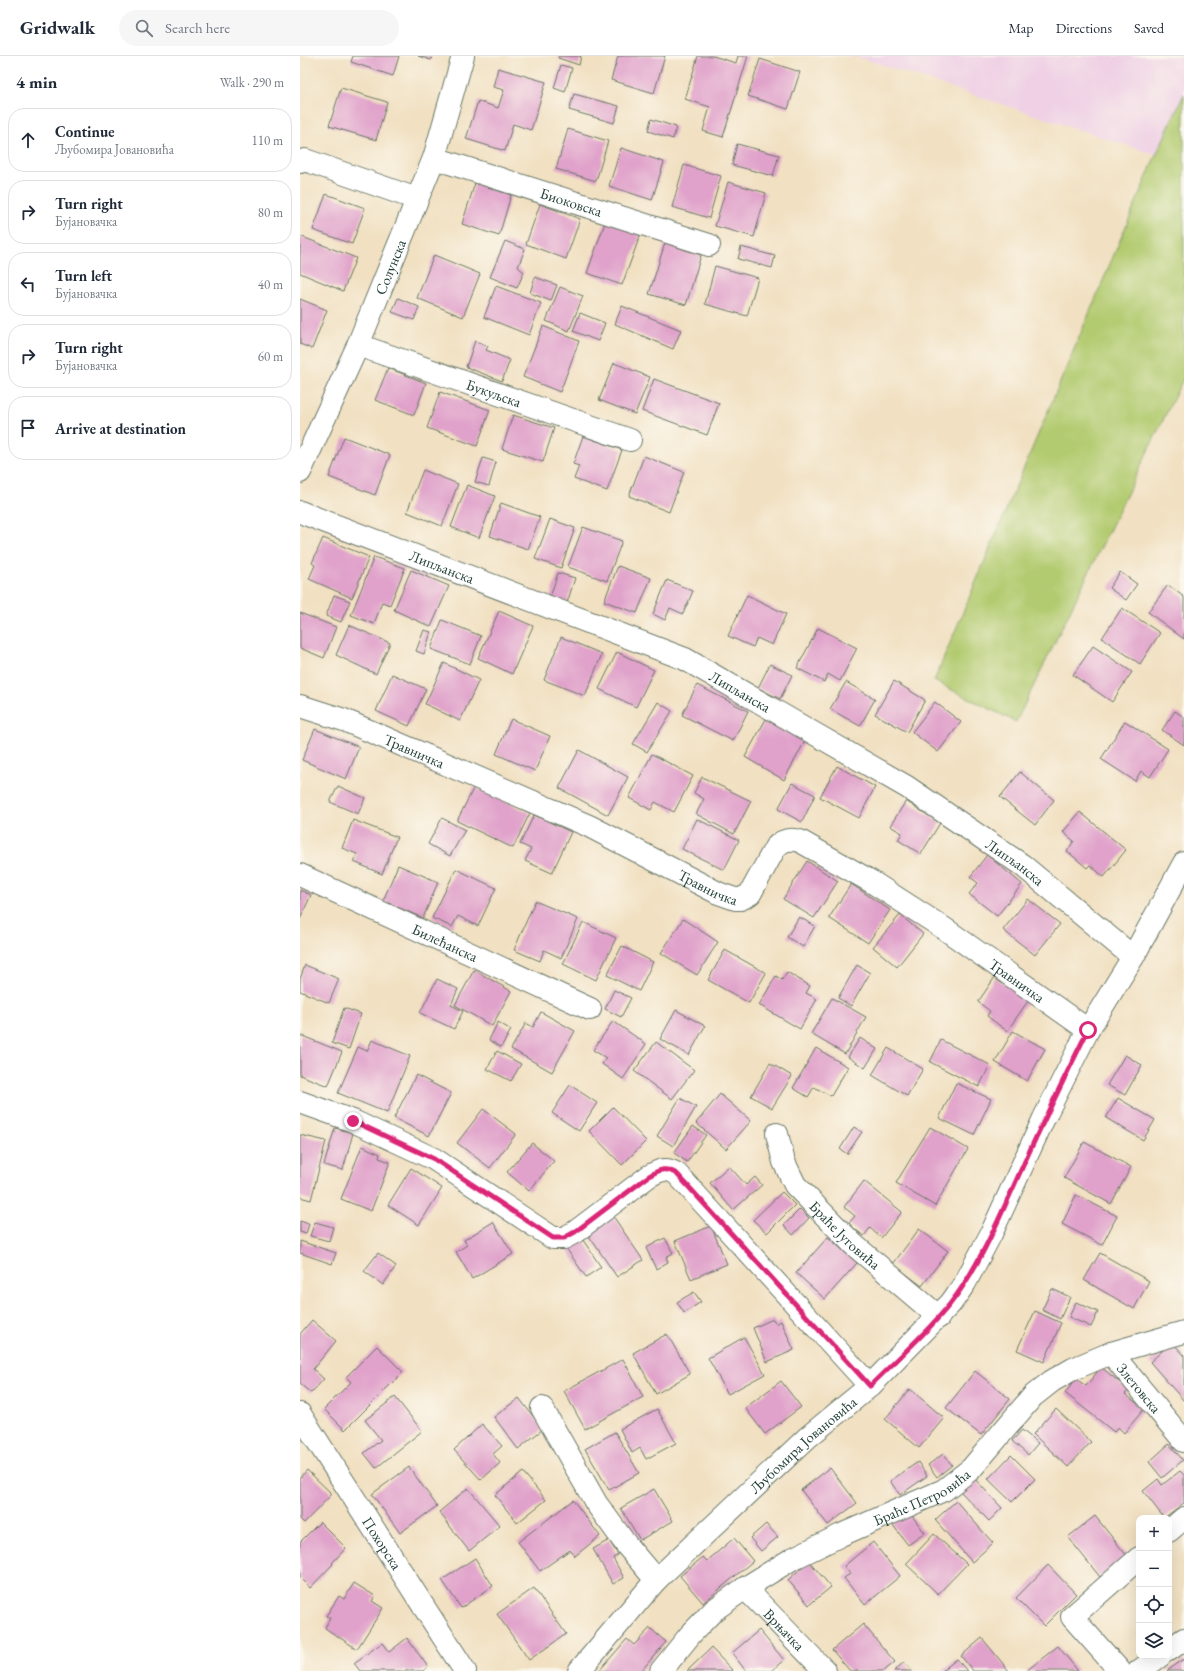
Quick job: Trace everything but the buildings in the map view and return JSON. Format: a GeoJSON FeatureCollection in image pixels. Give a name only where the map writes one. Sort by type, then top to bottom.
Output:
{"type":"FeatureCollection","features":[{"type":"Feature","properties":{"kind":"street","name":"Солунска"},"geometry":{"type":"LineString","coordinates":[[300,472],[358,345],[418,199],[434,158],[463,56]]}},
{"type":"Feature","properties":{"kind":"street","name":"Биоковска"},"geometry":{"type":"LineString","coordinates":[[434,158],[709,245]]}},
{"type":"Feature","properties":{"kind":"street"},"geometry":{"type":"LineString","coordinates":[[300,162],[305,160],[418,199]]}},
{"type":"Feature","properties":{"kind":"street","name":"Букуљска"},"geometry":{"type":"LineString","coordinates":[[358,345],[630,440]]}},
{"type":"Feature","properties":{"kind":"street","name":"Липљанска"},"geometry":{"type":"LineString","coordinates":[[300,512],[685,659],[907,787],[1022,865],[1133,956]]}},
{"type":"Feature","properties":{"kind":"street","name":"Травничка"},"geometry":{"type":"LineString","coordinates":[[300,706],[344,720],[589,826],[718,893],[736,899],[741,899],[750,894],[775,848],[781,842],[787,840],[800,841],[872,882],[945,929],[1088,1030]]}},
{"type":"Feature","properties":{"kind":"street","name":"Љубомира Јовановића"},"geometry":{"type":"LineString","coordinates":[[579,1671],[656,1580],[808,1437],[870,1386],[951,1303],[965,1283],[991,1234],[1044,1118],[1088,1030],[1133,956],[1184,863]]}},
{"type":"Feature","properties":{"kind":"street","name":"Билећанска"},"geometry":{"type":"LineString","coordinates":[[300,875],[590,1009]]}},
{"type":"Feature","properties":{"kind":"street"},"geometry":{"type":"LineString","coordinates":[[300,1102],[353,1121],[434,1159],[553,1238],[564,1238],[575,1232],[649,1176],[660,1169],[669,1169],[677,1174],[870,1386]]}},
{"type":"Feature","properties":{"kind":"street","name":"Браће Југовића"},"geometry":{"type":"LineString","coordinates":[[777,1134],[784,1162],[795,1185],[854,1245],[939,1317]]}},
{"type":"Feature","properties":{"kind":"street","name":"Браће Петровића"},"geometry":{"type":"LineString","coordinates":[[661,1671],[690,1634],[714,1610],[745,1588],[792,1559],[841,1535],[944,1490],[971,1469],[1033,1396],[1052,1381],[1073,1369],[1111,1353],[1184,1332]]}},
{"type":"Feature","properties":{"kind":"street","name":"Злетовска"},"geometry":{"type":"LineString","coordinates":[[1111,1353],[1184,1441]]}},
{"type":"Feature","properties":{"kind":"street"},"geometry":{"type":"LineString","coordinates":[[542,1408],[596,1503],[628,1547],[656,1580]]}},
{"type":"Feature","properties":{"kind":"street","name":"Похорска"},"geometry":{"type":"LineString","coordinates":[[300,1414],[465,1671]]}},
{"type":"Feature","properties":{"kind":"street"},"geometry":{"type":"LineString","coordinates":[[1172,1528],[1184,1518]]}},
{"type":"Feature","properties":{"kind":"street"},"geometry":{"type":"LineString","coordinates":[[1120,1671],[1072,1617],[1136,1561]]}},
{"type":"Feature","properties":{"kind":"street","name":"Врњачка"},"geometry":{"type":"LineString","coordinates":[[745,1588],[825,1671]]}},
{"type":"Feature","properties":{"kind":"street"},"geometry":{"type":"LineString","coordinates":[[1172,1648],[1184,1639]]}},
{"type":"Feature","properties":{"kind":"street"},"geometry":{"type":"LineString","coordinates":[[1139,1671],[1156,1659]]}},
{"type":"Feature","properties":{"kind":"shaded area"},"geometry":{"type":"Polygon","coordinates":[[[846,56],[1184,56],[1184,94],[1156,155],[864,59],[846,56]]]}},
{"type":"Feature","properties":{"kind":"green space"},"geometry":{"type":"Polygon","coordinates":[[[1184,94],[1184,377],[1016,722],[934,681],[1156,155],[1184,94]]]}},
{"type":"Feature","properties":{"kind":"route"},"geometry":{"type":"LineString","coordinates":[[353,1121],[434,1159],[553,1238],[564,1238],[575,1232],[649,1176],[660,1169],[669,1169],[677,1174],[870,1386],[939,1317],[965,1283],[991,1234],[1044,1118],[1088,1030]]}}]}
